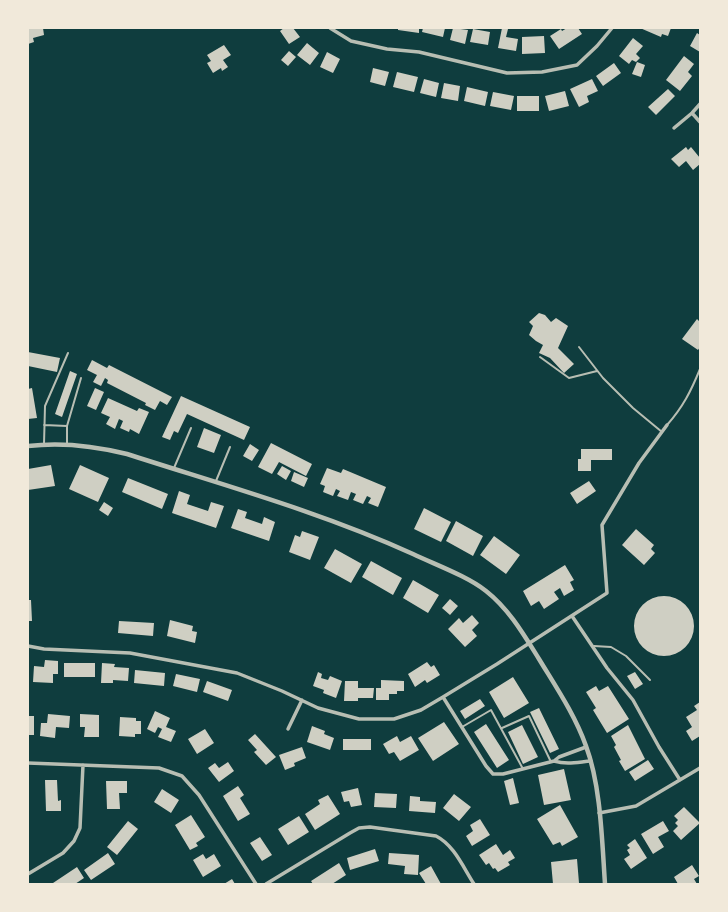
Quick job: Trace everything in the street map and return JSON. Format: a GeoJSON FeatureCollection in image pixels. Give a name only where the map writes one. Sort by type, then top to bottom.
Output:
{"type":"FeatureCollection","features":[{"type":"Feature","properties":{"kind":"street"},"geometry":{"type":"LineString","coordinates":[[330,28],[351,41],[387,49],[419,52],[507,73],[542,72],[577,65],[597,46],[612,28]]}},
{"type":"Feature","properties":{"kind":"street"},"geometry":{"type":"LineString","coordinates":[[674,128],[700,104]]}},
{"type":"Feature","properties":{"kind":"street"},"geometry":{"type":"LineString","coordinates":[[692,113],[700,122]]}},
{"type":"Feature","properties":{"kind":"street"},"geometry":{"type":"LineString","coordinates":[[28,646],[44,649],[130,653],[237,674],[282,691],[318,708],[359,719],[394,719],[421,710],[529,644],[607,593],[602,525],[639,464],[667,425]]}},
{"type":"Feature","properties":{"kind":"street"},"geometry":{"type":"LineString","coordinates":[[28,446],[44,444],[104,448],[216,482],[307,512],[382,540],[472,582],[486,591],[499,603],[522,631],[575,720],[586,747],[591,761],[599,813],[605,884]]}},
{"type":"Feature","properties":{"kind":"street"},"geometry":{"type":"LineString","coordinates":[[572,616],[607,668],[633,700],[659,747],[680,780]]}},
{"type":"Feature","properties":{"kind":"street"},"geometry":{"type":"LineString","coordinates":[[443,697],[486,766],[493,774],[503,774],[553,761],[559,757],[586,747]]}},
{"type":"Feature","properties":{"kind":"street"},"geometry":{"type":"LineString","coordinates":[[288,728],[302,700]]}},
{"type":"Feature","properties":{"kind":"street"},"geometry":{"type":"LineString","coordinates":[[553,761],[571,763],[591,761]]}},
{"type":"Feature","properties":{"kind":"street"},"geometry":{"type":"LineString","coordinates":[[28,763],[159,768],[182,776],[199,795],[256,884]]}},
{"type":"Feature","properties":{"kind":"street"},"geometry":{"type":"LineString","coordinates":[[28,874],[63,853],[74,841],[80,828],[83,765]]}},
{"type":"Feature","properties":{"kind":"street"},"geometry":{"type":"LineString","coordinates":[[599,813],[636,806],[700,768]]}},
{"type":"Feature","properties":{"kind":"street"},"geometry":{"type":"LineString","coordinates":[[266,884],[359,828],[370,827],[436,836],[440,838],[451,847],[474,884]]}},
{"type":"Feature","properties":{"kind":"lane"},"geometry":{"type":"LineString","coordinates":[[579,347],[603,378],[633,408],[662,432]]}},
{"type":"Feature","properties":{"kind":"lane"},"geometry":{"type":"LineString","coordinates":[[44,444],[45,406],[68,353]]}},
{"type":"Feature","properties":{"kind":"lane"},"geometry":{"type":"LineString","coordinates":[[540,358],[569,378],[597,371]]}},
{"type":"Feature","properties":{"kind":"lane"},"geometry":{"type":"LineString","coordinates":[[667,425],[678,412],[690,393],[700,369]]}},
{"type":"Feature","properties":{"kind":"lane"},"geometry":{"type":"LineString","coordinates":[[67,445],[67,426],[82,378]]}},
{"type":"Feature","properties":{"kind":"lane"},"geometry":{"type":"LineString","coordinates":[[44,425],[67,426]]}},
{"type":"Feature","properties":{"kind":"lane"},"geometry":{"type":"LineString","coordinates":[[174,469],[191,428]]}},
{"type":"Feature","properties":{"kind":"lane"},"geometry":{"type":"LineString","coordinates":[[216,482],[230,447]]}},
{"type":"Feature","properties":{"kind":"lane"},"geometry":{"type":"LineString","coordinates":[[592,646],[611,648],[626,656],[650,680]]}},
{"type":"Feature","properties":{"kind":"lane"},"geometry":{"type":"LineString","coordinates":[[462,727],[491,710],[523,769]]}},
{"type":"Feature","properties":{"kind":"lane"},"geometry":{"type":"LineString","coordinates":[[502,728],[529,716],[553,761]]}},
{"type":"Feature","properties":{"kind":"building"},"geometry":{"type":"Polygon","coordinates":[[[28,28],[43,28],[44,35],[33,38],[34,42],[28,44],[28,28]]]}},
{"type":"Feature","properties":{"kind":"building"},"geometry":{"type":"Polygon","coordinates":[[[284,28],[293,28],[300,37],[289,44],[280,31],[284,28]]]}},
{"type":"Feature","properties":{"kind":"building"},"geometry":{"type":"Polygon","coordinates":[[[398,28],[419,28],[419,33],[398,30],[398,28]]]}},
{"type":"Feature","properties":{"kind":"building"},"geometry":{"type":"Polygon","coordinates":[[[423,28],[445,28],[443,37],[422,32],[423,28]]]}},
{"type":"Feature","properties":{"kind":"building"},"geometry":{"type":"Polygon","coordinates":[[[453,28],[468,30],[465,44],[450,40],[453,28]]]}},
{"type":"Feature","properties":{"kind":"building"},"geometry":{"type":"Polygon","coordinates":[[[502,28],[508,29],[506,37],[518,39],[516,51],[498,48],[502,28]]]}},
{"type":"Feature","properties":{"kind":"building"},"geometry":{"type":"Polygon","coordinates":[[[567,28],[578,28],[582,34],[559,49],[550,36],[561,29],[562,31],[567,28]]]}},
{"type":"Feature","properties":{"kind":"building"},"geometry":{"type":"Polygon","coordinates":[[[640,28],[671,28],[668,36],[662,34],[661,37],[640,28]]]}},
{"type":"Feature","properties":{"kind":"building"},"geometry":{"type":"Polygon","coordinates":[[[473,29],[490,32],[488,45],[470,42],[473,29]]]}},
{"type":"Feature","properties":{"kind":"building"},"geometry":{"type":"Polygon","coordinates":[[[697,33],[700,35],[700,52],[690,46],[697,33]]]}},
{"type":"Feature","properties":{"kind":"building"},"geometry":{"type":"Polygon","coordinates":[[[544,36],[545,53],[522,54],[522,37],[544,36]]]}},
{"type":"Feature","properties":{"kind":"building"},"geometry":{"type":"Polygon","coordinates":[[[633,38],[643,46],[636,54],[640,58],[636,62],[632,60],[629,64],[619,56],[633,38]]]}},
{"type":"Feature","properties":{"kind":"building"},"geometry":{"type":"Polygon","coordinates":[[[307,43],[319,53],[310,65],[297,55],[307,43]]]}},
{"type":"Feature","properties":{"kind":"building"},"geometry":{"type":"Polygon","coordinates":[[[224,45],[231,55],[223,60],[228,67],[222,71],[221,68],[213,73],[207,63],[211,61],[207,55],[224,45]]]}},
{"type":"Feature","properties":{"kind":"building"},"geometry":{"type":"Polygon","coordinates":[[[289,51],[296,57],[288,66],[281,60],[289,51]]]}},
{"type":"Feature","properties":{"kind":"building"},"geometry":{"type":"Polygon","coordinates":[[[327,52],[340,59],[333,73],[320,67],[327,52]]]}},
{"type":"Feature","properties":{"kind":"building"},"geometry":{"type":"Polygon","coordinates":[[[684,56],[694,64],[688,72],[692,76],[680,91],[666,80],[684,56]]]}},
{"type":"Feature","properties":{"kind":"building"},"geometry":{"type":"Polygon","coordinates":[[[637,62],[645,65],[641,77],[632,74],[637,62]]]}},
{"type":"Feature","properties":{"kind":"building"},"geometry":{"type":"Polygon","coordinates":[[[614,63],[621,73],[603,86],[596,76],[614,63]]]}},
{"type":"Feature","properties":{"kind":"building"},"geometry":{"type":"Polygon","coordinates":[[[373,68],[389,72],[385,86],[370,82],[373,68]]]}},
{"type":"Feature","properties":{"kind":"building"},"geometry":{"type":"Polygon","coordinates":[[[397,72],[418,77],[414,92],[393,87],[397,72]]]}},
{"type":"Feature","properties":{"kind":"building"},"geometry":{"type":"Polygon","coordinates":[[[424,79],[439,83],[436,97],[420,93],[424,79]]]}},
{"type":"Feature","properties":{"kind":"building"},"geometry":{"type":"Polygon","coordinates":[[[592,79],[598,91],[587,96],[589,102],[579,107],[570,89],[592,79]]]}},
{"type":"Feature","properties":{"kind":"building"},"geometry":{"type":"Polygon","coordinates":[[[444,83],[460,86],[458,101],[441,98],[444,83]]]}},
{"type":"Feature","properties":{"kind":"building"},"geometry":{"type":"Polygon","coordinates":[[[467,87],[488,92],[485,106],[464,101],[467,87]]]}},
{"type":"Feature","properties":{"kind":"building"},"geometry":{"type":"Polygon","coordinates":[[[668,89],[675,96],[656,115],[648,107],[668,89]]]}},
{"type":"Feature","properties":{"kind":"building"},"geometry":{"type":"Polygon","coordinates":[[[565,91],[569,106],[549,111],[545,96],[565,91]]]}},
{"type":"Feature","properties":{"kind":"building"},"geometry":{"type":"Polygon","coordinates":[[[493,92],[514,96],[511,110],[490,106],[493,92]]]}},
{"type":"Feature","properties":{"kind":"building"},"geometry":{"type":"Polygon","coordinates":[[[517,96],[539,96],[539,111],[517,111],[517,96]]]}},
{"type":"Feature","properties":{"kind":"building"},"geometry":{"type":"Polygon","coordinates":[[[686,147],[688,150],[691,147],[700,158],[700,164],[693,170],[686,161],[679,167],[671,159],[686,147]]]}},
{"type":"Feature","properties":{"kind":"building"},"geometry":{"type":"Polygon","coordinates":[[[539,313],[545,315],[551,322],[556,318],[568,326],[558,348],[574,364],[564,373],[550,358],[539,353],[543,345],[529,335],[533,326],[529,322],[539,313]]]}},
{"type":"Feature","properties":{"kind":"building"},"geometry":{"type":"Polygon","coordinates":[[[697,319],[700,322],[700,347],[698,350],[682,339],[697,319]]]}},
{"type":"Feature","properties":{"kind":"building"},"geometry":{"type":"Polygon","coordinates":[[[28,352],[60,358],[57,372],[28,366],[28,352]]]}},
{"type":"Feature","properties":{"kind":"building"},"geometry":{"type":"Polygon","coordinates":[[[92,360],[107,368],[109,365],[172,397],[167,405],[160,401],[155,410],[145,405],[146,403],[107,383],[108,380],[105,378],[101,386],[93,382],[97,375],[87,370],[92,360]]]}},
{"type":"Feature","properties":{"kind":"building"},"geometry":{"type":"Polygon","coordinates":[[[70,371],[77,374],[62,417],[55,414],[70,371]]]}},
{"type":"Feature","properties":{"kind":"building"},"geometry":{"type":"Polygon","coordinates":[[[32,388],[37,418],[28,419],[28,389],[32,388]]]}},
{"type":"Feature","properties":{"kind":"building"},"geometry":{"type":"Polygon","coordinates":[[[95,388],[104,392],[96,410],[87,406],[95,388]]]}},
{"type":"Feature","properties":{"kind":"building"},"geometry":{"type":"Polygon","coordinates":[[[181,396],[250,427],[244,440],[187,414],[178,433],[174,431],[170,440],[162,437],[181,396]]]}},
{"type":"Feature","properties":{"kind":"building"},"geometry":{"type":"Polygon","coordinates":[[[108,398],[137,411],[139,408],[149,412],[139,434],[130,429],[129,432],[120,428],[123,421],[119,419],[115,429],[106,424],[110,417],[101,413],[108,398]]]}},
{"type":"Feature","properties":{"kind":"building"},"geometry":{"type":"Polygon","coordinates":[[[204,428],[221,435],[214,453],[197,447],[204,428]]]}},
{"type":"Feature","properties":{"kind":"building"},"geometry":{"type":"Polygon","coordinates":[[[271,443],[312,464],[306,476],[279,462],[272,474],[258,467],[271,443]]]}},
{"type":"Feature","properties":{"kind":"building"},"geometry":{"type":"Polygon","coordinates":[[[250,444],[259,450],[252,461],[243,456],[250,444]]]}},
{"type":"Feature","properties":{"kind":"building"},"geometry":{"type":"Polygon","coordinates":[[[581,449],[612,449],[612,460],[591,460],[591,471],[578,471],[578,459],[581,459],[581,449]]]}},
{"type":"Feature","properties":{"kind":"building"},"geometry":{"type":"Polygon","coordinates":[[[51,465],[55,486],[28,490],[28,469],[51,465]]]}},
{"type":"Feature","properties":{"kind":"building"},"geometry":{"type":"Polygon","coordinates":[[[80,465],[109,478],[98,502],[69,489],[80,465]]]}},
{"type":"Feature","properties":{"kind":"building"},"geometry":{"type":"Polygon","coordinates":[[[282,466],[291,471],[286,480],[277,474],[282,466]]]}},
{"type":"Feature","properties":{"kind":"building"},"geometry":{"type":"Polygon","coordinates":[[[327,468],[341,473],[343,469],[386,487],[378,507],[368,503],[371,498],[367,496],[363,504],[353,500],[356,494],[351,492],[348,500],[337,496],[340,491],[336,489],[333,496],[323,492],[325,486],[320,484],[327,468]]]}},
{"type":"Feature","properties":{"kind":"building"},"geometry":{"type":"Polygon","coordinates":[[[294,472],[308,478],[304,487],[291,481],[294,472]]]}},
{"type":"Feature","properties":{"kind":"building"},"geometry":{"type":"Polygon","coordinates":[[[128,478],[168,494],[162,509],[122,492],[128,478]]]}},
{"type":"Feature","properties":{"kind":"building"},"geometry":{"type":"Polygon","coordinates":[[[589,481],[596,491],[577,504],[570,493],[589,481]]]}},
{"type":"Feature","properties":{"kind":"building"},"geometry":{"type":"Polygon","coordinates":[[[179,491],[190,495],[187,504],[208,511],[211,502],[224,506],[216,528],[172,513],[179,491]]]}},
{"type":"Feature","properties":{"kind":"building"},"geometry":{"type":"Polygon","coordinates":[[[104,502],[113,508],[108,516],[99,510],[104,502]]]}},
{"type":"Feature","properties":{"kind":"building"},"geometry":{"type":"Polygon","coordinates":[[[424,508],[451,522],[441,542],[414,529],[424,508]]]}},
{"type":"Feature","properties":{"kind":"building"},"geometry":{"type":"Polygon","coordinates":[[[238,509],[247,512],[245,518],[262,524],[264,517],[275,522],[269,541],[231,528],[238,509]]]}},
{"type":"Feature","properties":{"kind":"building"},"geometry":{"type":"Polygon","coordinates":[[[456,521],[483,536],[473,556],[446,541],[456,521]]]}},
{"type":"Feature","properties":{"kind":"building"},"geometry":{"type":"Polygon","coordinates":[[[636,529],[654,545],[651,549],[655,553],[644,565],[622,545],[636,529]]]}},
{"type":"Feature","properties":{"kind":"building"},"geometry":{"type":"Polygon","coordinates":[[[302,531],[319,537],[310,560],[289,552],[295,535],[300,537],[302,531]]]}},
{"type":"Feature","properties":{"kind":"building"},"geometry":{"type":"Polygon","coordinates":[[[494,536],[520,555],[506,574],[480,555],[494,536]]]}},
{"type":"Feature","properties":{"kind":"building"},"geometry":{"type":"Polygon","coordinates":[[[335,549],[362,564],[351,583],[324,568],[335,549]]]}},
{"type":"Feature","properties":{"kind":"building"},"geometry":{"type":"Polygon","coordinates":[[[371,561],[402,578],[393,595],[362,577],[371,561]]]}},
{"type":"Feature","properties":{"kind":"building"},"geometry":{"type":"Polygon","coordinates":[[[565,565],[574,580],[570,582],[574,590],[564,596],[560,588],[554,592],[559,599],[544,609],[539,601],[531,606],[523,591],[565,565]]]}},
{"type":"Feature","properties":{"kind":"building"},"geometry":{"type":"Polygon","coordinates":[[[413,580],[439,595],[428,613],[403,598],[413,580]]]}},
{"type":"Feature","properties":{"kind":"building"},"geometry":{"type":"Polygon","coordinates":[[[658,596],[670,596],[681,601],[689,609],[694,620],[692,638],[681,651],[670,656],[658,656],[647,651],[639,643],[634,632],[634,620],[639,609],[647,601],[658,596]]]}},
{"type":"Feature","properties":{"kind":"building"},"geometry":{"type":"Polygon","coordinates":[[[450,599],[458,606],[450,615],[442,608],[450,599]]]}},
{"type":"Feature","properties":{"kind":"building"},"geometry":{"type":"Polygon","coordinates":[[[28,600],[31,600],[32,621],[28,621],[28,600]]]}},
{"type":"Feature","properties":{"kind":"building"},"geometry":{"type":"Polygon","coordinates":[[[472,615],[479,623],[472,630],[477,636],[465,647],[448,629],[459,618],[463,623],[472,615]]]}},
{"type":"Feature","properties":{"kind":"building"},"geometry":{"type":"Polygon","coordinates":[[[170,620],[193,626],[192,631],[197,632],[195,643],[167,636],[170,620]]]}},
{"type":"Feature","properties":{"kind":"building"},"geometry":{"type":"Polygon","coordinates":[[[119,621],[154,623],[153,636],[118,633],[119,621]]]}},
{"type":"Feature","properties":{"kind":"building"},"geometry":{"type":"Polygon","coordinates":[[[45,660],[58,661],[58,674],[53,674],[53,683],[33,682],[34,666],[44,667],[45,660]]]}},
{"type":"Feature","properties":{"kind":"building"},"geometry":{"type":"Polygon","coordinates":[[[427,662],[431,667],[434,665],[440,675],[427,683],[425,680],[415,687],[408,674],[427,662]]]}},
{"type":"Feature","properties":{"kind":"building"},"geometry":{"type":"Polygon","coordinates":[[[64,663],[95,663],[95,677],[64,677],[64,663]]]}},
{"type":"Feature","properties":{"kind":"building"},"geometry":{"type":"Polygon","coordinates":[[[102,663],[115,664],[114,667],[129,668],[128,681],[113,680],[113,683],[101,683],[102,663]]]}},
{"type":"Feature","properties":{"kind":"building"},"geometry":{"type":"Polygon","coordinates":[[[135,670],[165,673],[164,686],[134,683],[135,670]]]}},
{"type":"Feature","properties":{"kind":"building"},"geometry":{"type":"Polygon","coordinates":[[[318,672],[322,674],[321,678],[328,680],[330,676],[342,681],[336,698],[323,693],[324,690],[313,686],[318,672]]]}},
{"type":"Feature","properties":{"kind":"building"},"geometry":{"type":"Polygon","coordinates":[[[635,672],[643,684],[635,689],[627,676],[635,672]]]}},
{"type":"Feature","properties":{"kind":"building"},"geometry":{"type":"Polygon","coordinates":[[[176,674],[200,679],[197,692],[173,686],[176,674]]]}},
{"type":"Feature","properties":{"kind":"building"},"geometry":{"type":"Polygon","coordinates":[[[513,677],[529,703],[504,718],[489,692],[513,677]]]}},
{"type":"Feature","properties":{"kind":"building"},"geometry":{"type":"Polygon","coordinates":[[[381,680],[404,681],[404,691],[397,691],[397,694],[389,694],[389,700],[376,700],[376,688],[381,688],[381,680]]]}},
{"type":"Feature","properties":{"kind":"building"},"geometry":{"type":"Polygon","coordinates":[[[207,681],[232,690],[228,701],[203,692],[207,681]]]}},
{"type":"Feature","properties":{"kind":"building"},"geometry":{"type":"Polygon","coordinates":[[[345,681],[358,681],[358,688],[374,688],[373,698],[358,698],[358,701],[344,701],[345,681]]]}},
{"type":"Feature","properties":{"kind":"building"},"geometry":{"type":"Polygon","coordinates":[[[596,686],[599,691],[608,686],[629,719],[607,733],[593,710],[596,708],[586,692],[596,686]]]}},
{"type":"Feature","properties":{"kind":"building"},"geometry":{"type":"Polygon","coordinates":[[[480,699],[485,706],[465,719],[460,711],[480,699]]]}},
{"type":"Feature","properties":{"kind":"building"},"geometry":{"type":"Polygon","coordinates":[[[700,702],[700,736],[692,741],[686,731],[692,727],[686,717],[697,710],[694,706],[700,702]]]}},
{"type":"Feature","properties":{"kind":"building"},"geometry":{"type":"Polygon","coordinates":[[[539,708],[559,749],[550,753],[530,712],[539,708]]]}},
{"type":"Feature","properties":{"kind":"building"},"geometry":{"type":"Polygon","coordinates":[[[155,711],[170,718],[166,727],[176,731],[171,742],[158,737],[162,729],[158,727],[155,733],[147,729],[155,711]]]}},
{"type":"Feature","properties":{"kind":"building"},"geometry":{"type":"Polygon","coordinates":[[[48,714],[70,716],[69,728],[56,727],[55,738],[40,736],[41,723],[47,723],[48,714]]]}},
{"type":"Feature","properties":{"kind":"building"},"geometry":{"type":"Polygon","coordinates":[[[80,714],[99,715],[99,737],[84,737],[85,727],[80,727],[80,714]]]}},
{"type":"Feature","properties":{"kind":"building"},"geometry":{"type":"Polygon","coordinates":[[[28,716],[34,716],[34,735],[28,735],[28,716]]]}},
{"type":"Feature","properties":{"kind":"building"},"geometry":{"type":"Polygon","coordinates":[[[120,717],[136,718],[136,721],[141,721],[141,734],[135,734],[135,737],[119,736],[120,717]]]}},
{"type":"Feature","properties":{"kind":"building"},"geometry":{"type":"Polygon","coordinates":[[[444,722],[459,744],[433,761],[418,738],[444,722]]]}},
{"type":"Feature","properties":{"kind":"building"},"geometry":{"type":"Polygon","coordinates":[[[486,724],[509,760],[497,768],[474,732],[486,724]]]}},
{"type":"Feature","properties":{"kind":"building"},"geometry":{"type":"Polygon","coordinates":[[[522,725],[538,757],[523,764],[508,732],[522,725]]]}},
{"type":"Feature","properties":{"kind":"building"},"geometry":{"type":"Polygon","coordinates":[[[628,725],[645,759],[625,771],[619,761],[621,760],[614,747],[616,745],[611,736],[628,725]]]}},
{"type":"Feature","properties":{"kind":"building"},"geometry":{"type":"Polygon","coordinates":[[[312,726],[325,731],[324,734],[334,738],[330,750],[307,742],[312,726]]]}},
{"type":"Feature","properties":{"kind":"building"},"geometry":{"type":"Polygon","coordinates":[[[205,729],[214,743],[197,754],[188,739],[205,729]]]}},
{"type":"Feature","properties":{"kind":"building"},"geometry":{"type":"Polygon","coordinates":[[[255,734],[276,757],[266,765],[254,752],[257,750],[248,740],[255,734]]]}},
{"type":"Feature","properties":{"kind":"building"},"geometry":{"type":"Polygon","coordinates":[[[397,736],[400,742],[411,736],[419,750],[400,761],[394,752],[389,754],[383,744],[397,736]]]}},
{"type":"Feature","properties":{"kind":"building"},"geometry":{"type":"Polygon","coordinates":[[[343,739],[371,739],[371,750],[343,750],[343,739]]]}},
{"type":"Feature","properties":{"kind":"building"},"geometry":{"type":"Polygon","coordinates":[[[302,747],[306,758],[294,763],[295,766],[285,770],[279,755],[302,747]]]}},
{"type":"Feature","properties":{"kind":"building"},"geometry":{"type":"Polygon","coordinates":[[[648,760],[654,769],[635,781],[629,772],[648,760]]]}},
{"type":"Feature","properties":{"kind":"building"},"geometry":{"type":"Polygon","coordinates":[[[228,762],[234,771],[219,782],[208,768],[215,763],[219,768],[228,762]]]}},
{"type":"Feature","properties":{"kind":"building"},"geometry":{"type":"Polygon","coordinates":[[[564,769],[571,800],[544,805],[538,775],[564,769]]]}},
{"type":"Feature","properties":{"kind":"building"},"geometry":{"type":"Polygon","coordinates":[[[513,778],[519,803],[510,805],[504,781],[513,778]]]}},
{"type":"Feature","properties":{"kind":"building"},"geometry":{"type":"Polygon","coordinates":[[[45,780],[57,780],[58,801],[61,800],[61,811],[46,811],[45,780]]]}},
{"type":"Feature","properties":{"kind":"building"},"geometry":{"type":"Polygon","coordinates":[[[106,781],[127,781],[127,793],[119,793],[120,809],[107,809],[106,781]]]}},
{"type":"Feature","properties":{"kind":"building"},"geometry":{"type":"Polygon","coordinates":[[[238,786],[244,795],[240,798],[250,814],[238,821],[223,796],[238,786]]]}},
{"type":"Feature","properties":{"kind":"building"},"geometry":{"type":"Polygon","coordinates":[[[358,788],[362,805],[351,807],[349,801],[344,802],[341,792],[358,788]]]}},
{"type":"Feature","properties":{"kind":"building"},"geometry":{"type":"Polygon","coordinates":[[[162,789],[179,800],[171,813],[154,802],[162,789]]]}},
{"type":"Feature","properties":{"kind":"building"},"geometry":{"type":"Polygon","coordinates":[[[375,793],[397,794],[396,808],[374,807],[375,793]]]}},
{"type":"Feature","properties":{"kind":"building"},"geometry":{"type":"Polygon","coordinates":[[[454,794],[471,807],[459,821],[443,808],[454,794]]]}},
{"type":"Feature","properties":{"kind":"building"},"geometry":{"type":"Polygon","coordinates":[[[328,795],[340,814],[315,830],[305,814],[320,804],[318,800],[328,795]]]}},
{"type":"Feature","properties":{"kind":"building"},"geometry":{"type":"Polygon","coordinates":[[[410,796],[420,797],[420,801],[436,802],[435,813],[409,811],[410,796]]]}},
{"type":"Feature","properties":{"kind":"building"},"geometry":{"type":"Polygon","coordinates":[[[560,805],[578,837],[562,846],[560,842],[553,845],[537,819],[560,805]]]}},
{"type":"Feature","properties":{"kind":"building"},"geometry":{"type":"Polygon","coordinates":[[[684,807],[700,823],[681,840],[673,831],[678,826],[675,823],[678,820],[674,816],[684,807]]]}},
{"type":"Feature","properties":{"kind":"building"},"geometry":{"type":"Polygon","coordinates":[[[191,815],[205,837],[196,843],[198,846],[190,850],[175,825],[191,815]]]}},
{"type":"Feature","properties":{"kind":"building"},"geometry":{"type":"Polygon","coordinates":[[[299,816],[309,832],[288,845],[278,829],[299,816]]]}},
{"type":"Feature","properties":{"kind":"building"},"geometry":{"type":"Polygon","coordinates":[[[480,819],[490,835],[472,846],[466,836],[473,831],[470,825],[480,819]]]}},
{"type":"Feature","properties":{"kind":"building"},"geometry":{"type":"Polygon","coordinates":[[[128,821],[138,829],[117,855],[107,847],[128,821]]]}},
{"type":"Feature","properties":{"kind":"building"},"geometry":{"type":"Polygon","coordinates":[[[663,821],[669,831],[658,837],[664,847],[653,854],[641,834],[663,821]]]}},
{"type":"Feature","properties":{"kind":"building"},"geometry":{"type":"Polygon","coordinates":[[[260,837],[272,855],[262,861],[250,843],[260,837]]]}},
{"type":"Feature","properties":{"kind":"building"},"geometry":{"type":"Polygon","coordinates":[[[635,839],[647,858],[631,869],[624,859],[630,855],[627,850],[630,848],[627,845],[635,839]]]}},
{"type":"Feature","properties":{"kind":"building"},"geometry":{"type":"Polygon","coordinates":[[[496,844],[503,855],[510,850],[515,858],[508,862],[510,865],[498,872],[495,868],[493,869],[489,863],[486,865],[479,855],[496,844]]]}},
{"type":"Feature","properties":{"kind":"building"},"geometry":{"type":"Polygon","coordinates":[[[375,849],[379,861],[350,870],[347,858],[375,849]]]}},
{"type":"Feature","properties":{"kind":"building"},"geometry":{"type":"Polygon","coordinates":[[[108,853],[115,864],[91,880],[84,870],[108,853]]]}},
{"type":"Feature","properties":{"kind":"building"},"geometry":{"type":"Polygon","coordinates":[[[389,853],[419,855],[418,875],[404,874],[405,866],[388,864],[389,853]]]}},
{"type":"Feature","properties":{"kind":"building"},"geometry":{"type":"Polygon","coordinates":[[[203,854],[206,859],[214,854],[221,866],[203,877],[193,860],[203,854]]]}},
{"type":"Feature","properties":{"kind":"building"},"geometry":{"type":"Polygon","coordinates":[[[577,859],[579,883],[553,884],[551,862],[577,859]]]}},
{"type":"Feature","properties":{"kind":"building"},"geometry":{"type":"Polygon","coordinates":[[[339,863],[346,875],[332,884],[313,884],[311,881],[339,863]]]}},
{"type":"Feature","properties":{"kind":"building"},"geometry":{"type":"Polygon","coordinates":[[[692,865],[699,876],[694,879],[697,884],[678,884],[674,877],[692,865]]]}},
{"type":"Feature","properties":{"kind":"building"},"geometry":{"type":"Polygon","coordinates":[[[431,866],[441,884],[426,884],[419,873],[431,866]]]}},
{"type":"Feature","properties":{"kind":"building"},"geometry":{"type":"Polygon","coordinates":[[[77,867],[84,878],[75,884],[53,883],[77,867]]]}},
{"type":"Feature","properties":{"kind":"building"},"geometry":{"type":"Polygon","coordinates":[[[232,879],[235,884],[224,884],[232,879]]]}}]}
